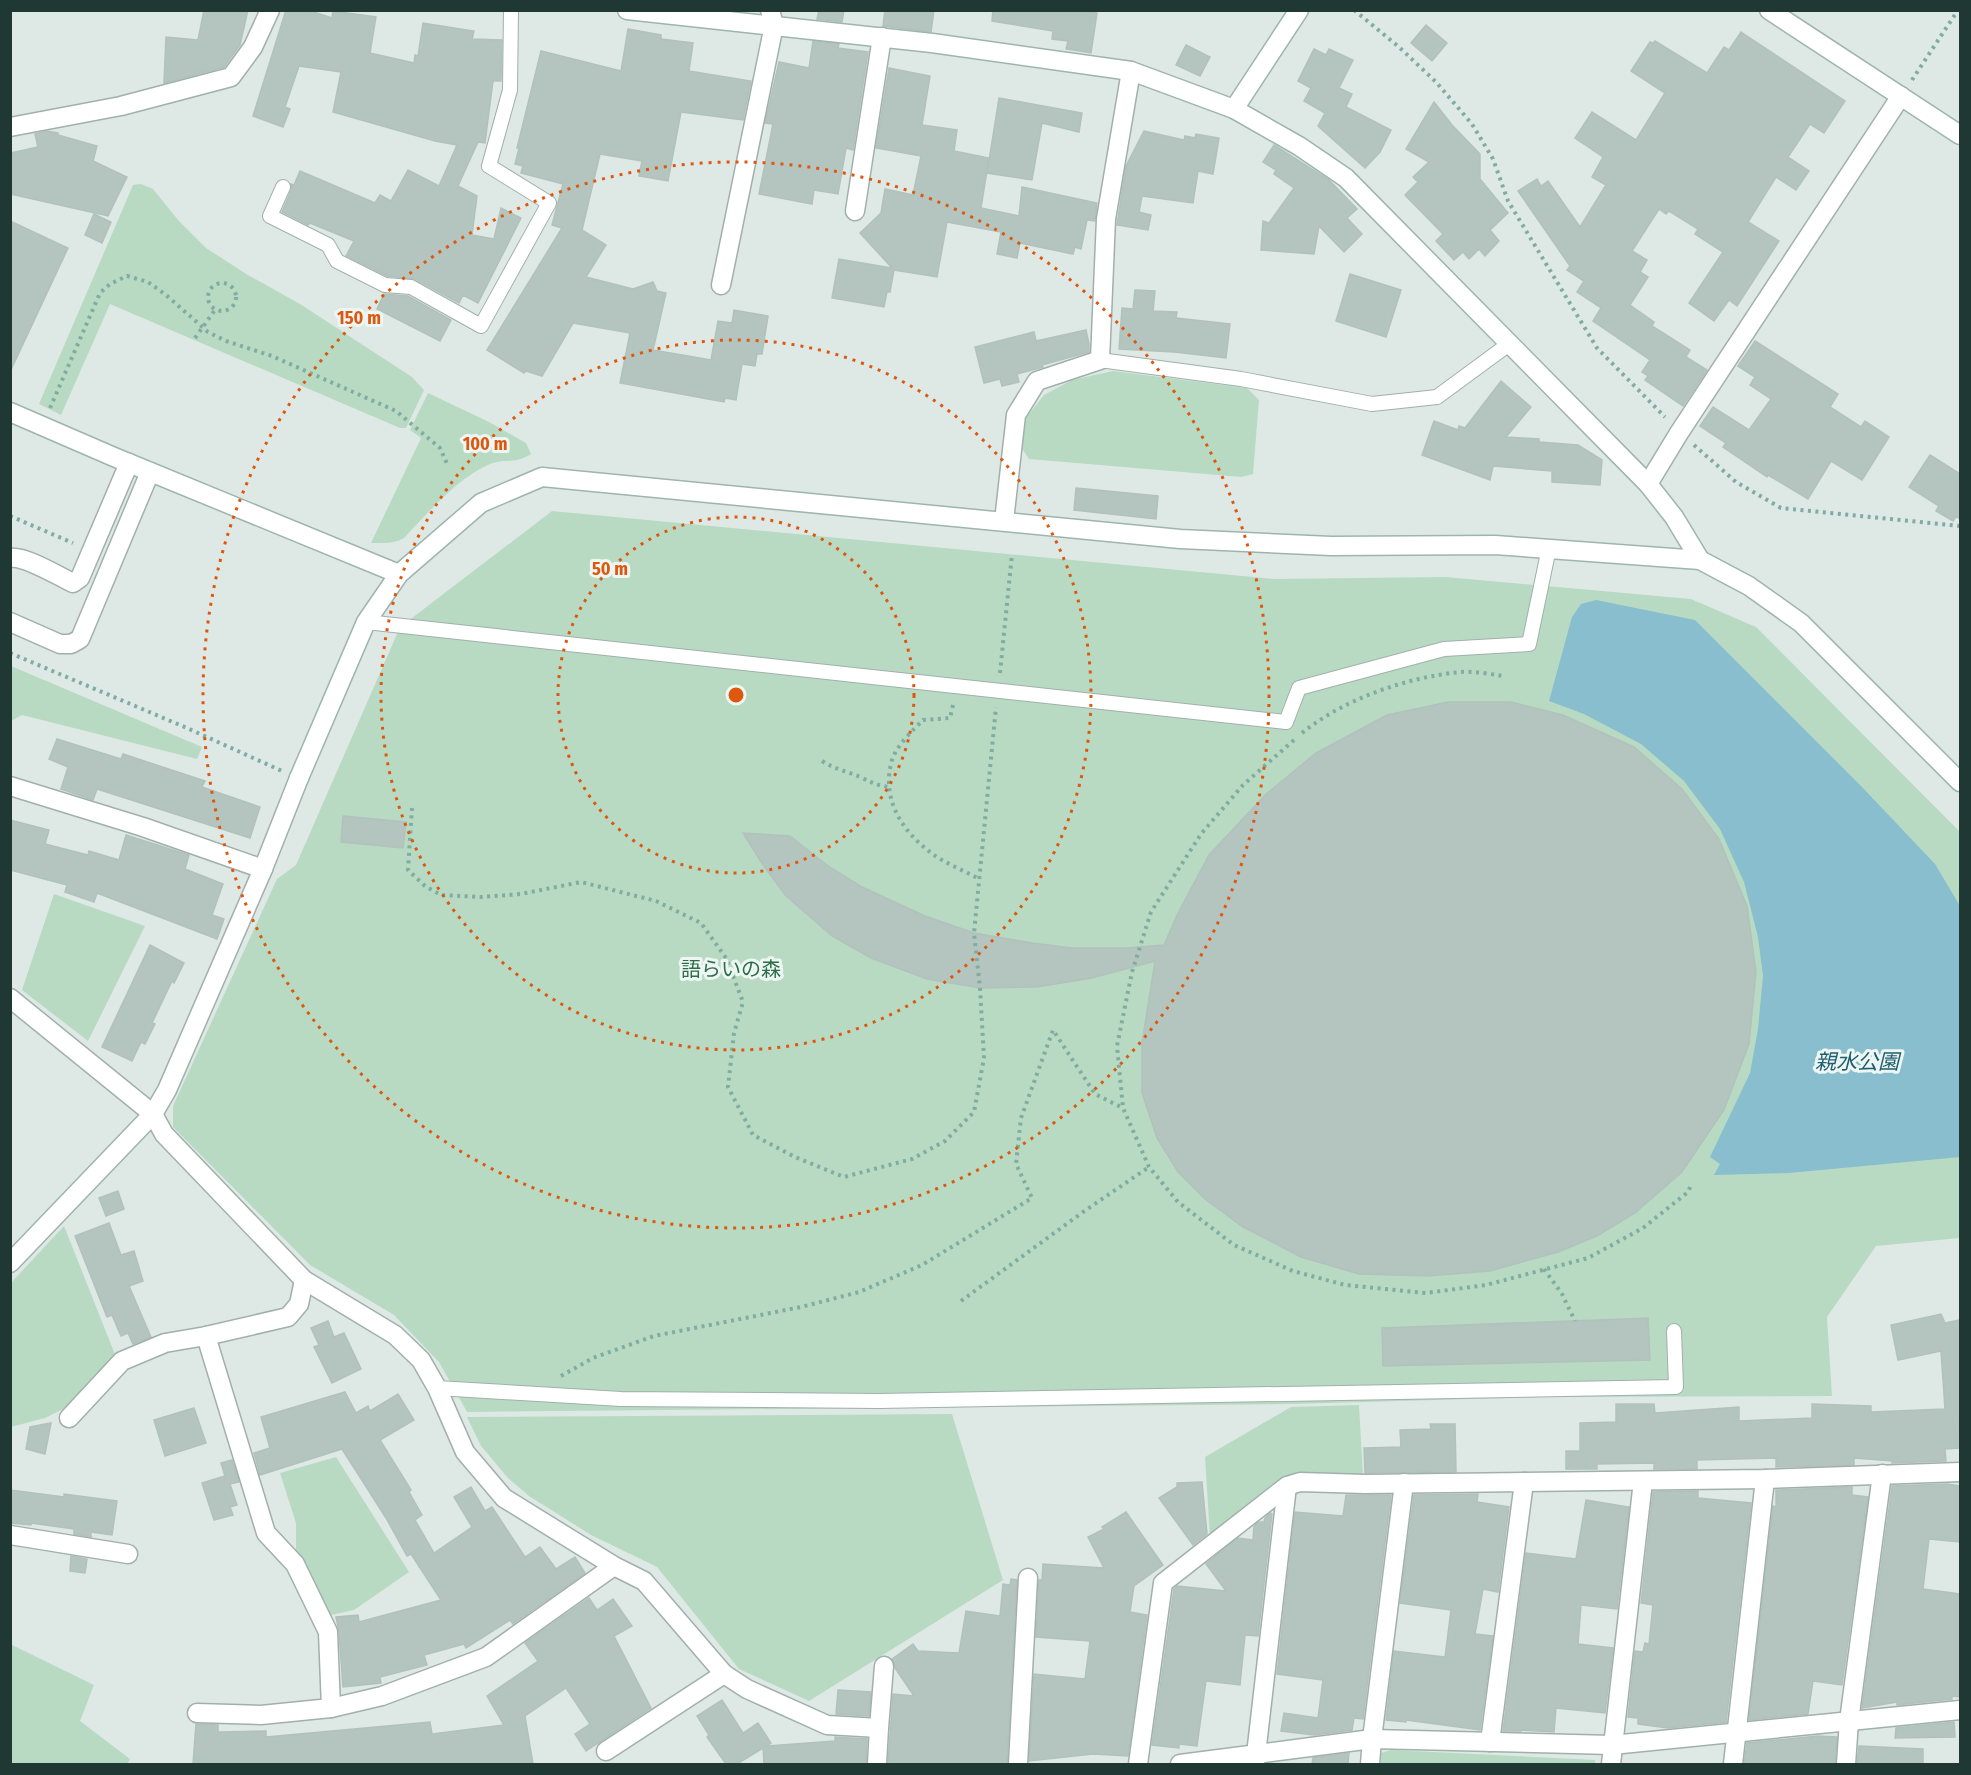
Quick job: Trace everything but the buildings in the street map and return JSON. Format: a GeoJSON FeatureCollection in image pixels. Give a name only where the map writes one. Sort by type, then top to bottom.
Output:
{"type":"FeatureCollection","features":[{"type":"Feature","properties":{"kind":"street"},"geometry":{"type":"LineString","coordinates":[[10,126],[121,106],[231,77],[253,47],[270,10]]}},
{"type":"Feature","properties":{"kind":"street"},"geometry":{"type":"LineString","coordinates":[[627,10],[772,18],[882,37],[1131,71],[1234,110],[1299,146],[1346,178],[1648,484],[1674,517],[1700,560]]}},
{"type":"Feature","properties":{"kind":"street"},"geometry":{"type":"LineString","coordinates":[[1234,110],[1299,10]]}},
{"type":"Feature","properties":{"kind":"street"},"geometry":{"type":"LineString","coordinates":[[1769,10],[1960,135]]}},
{"type":"Feature","properties":{"kind":"street"},"geometry":{"type":"LineString","coordinates":[[721,285],[772,18]]}},
{"type":"Feature","properties":{"kind":"street"},"geometry":{"type":"LineString","coordinates":[[855,212],[882,37]]}},
{"type":"Feature","properties":{"kind":"street"},"geometry":{"type":"LineString","coordinates":[[1004,521],[1016,415],[1037,381],[1100,360],[1106,219],[1131,71]]}},
{"type":"Feature","properties":{"kind":"street"},"geometry":{"type":"LineString","coordinates":[[1648,484],[1679,432],[1901,96]]}},
{"type":"Feature","properties":{"kind":"street"},"geometry":{"type":"LineString","coordinates":[[10,412],[399,574]]}},
{"type":"Feature","properties":{"kind":"street"},"geometry":{"type":"LineString","coordinates":[[10,558],[15,557],[73,583],[80,578],[129,463]]}},
{"type":"Feature","properties":{"kind":"street"},"geometry":{"type":"LineString","coordinates":[[10,622],[60,644],[71,644],[81,639],[150,472]]}},
{"type":"Feature","properties":{"kind":"street"},"geometry":{"type":"LineString","coordinates":[[10,1263],[153,1114],[167,1090],[263,869],[366,622],[399,574],[481,503],[542,477],[1180,539],[1331,546],[1495,545],[1700,560],[1749,586],[1801,623],[1960,782]]}},
{"type":"Feature","properties":{"kind":"street"},"geometry":{"type":"LineString","coordinates":[[10,786],[143,827],[263,869]]}},
{"type":"Feature","properties":{"kind":"street"},"geometry":{"type":"LineString","coordinates":[[10,998],[153,1114],[164,1134],[304,1280],[395,1335],[421,1360],[437,1388],[465,1452],[504,1498],[614,1566],[644,1581],[724,1674],[747,1689],[826,1725],[879,1728]]}},
{"type":"Feature","properties":{"kind":"street"},"geometry":{"type":"LineString","coordinates":[[69,1418],[122,1361],[165,1343],[288,1317],[299,1304],[304,1280]]}},
{"type":"Feature","properties":{"kind":"street"},"geometry":{"type":"LineString","coordinates":[[206,1336],[266,1533],[296,1564],[328,1632],[331,1708]]}},
{"type":"Feature","properties":{"kind":"street"},"geometry":{"type":"LineString","coordinates":[[1138,1764],[1163,1583],[1287,1486],[1299,1482],[1643,1481],[1960,1472]]}},
{"type":"Feature","properties":{"kind":"street"},"geometry":{"type":"LineString","coordinates":[[1846,1764],[1849,1721],[1882,1474]]}},
{"type":"Feature","properties":{"kind":"street"},"geometry":{"type":"LineString","coordinates":[[1732,1764],[1765,1479]]}},
{"type":"Feature","properties":{"kind":"street"},"geometry":{"type":"LineString","coordinates":[[1611,1764],[1643,1481]]}},
{"type":"Feature","properties":{"kind":"street"},"geometry":{"type":"LineString","coordinates":[[1490,1742],[1524,1482]]}},
{"type":"Feature","properties":{"kind":"street"},"geometry":{"type":"LineString","coordinates":[[1370,1764],[1404,1483]]}},
{"type":"Feature","properties":{"kind":"street"},"geometry":{"type":"LineString","coordinates":[[1255,1759],[1287,1486]]}},
{"type":"Feature","properties":{"kind":"street"},"geometry":{"type":"LineString","coordinates":[[10,1536],[128,1554]]}},
{"type":"Feature","properties":{"kind":"street"},"geometry":{"type":"LineString","coordinates":[[197,1713],[261,1715],[331,1708],[382,1696],[486,1658],[614,1566]]}},
{"type":"Feature","properties":{"kind":"street"},"geometry":{"type":"LineString","coordinates":[[1018,1764],[1028,1578]]}},
{"type":"Feature","properties":{"kind":"street"},"geometry":{"type":"LineString","coordinates":[[877,1764],[884,1666]]}},
{"type":"Feature","properties":{"kind":"street"},"geometry":{"type":"LineString","coordinates":[[606,1751],[724,1674]]}},
{"type":"Feature","properties":{"kind":"street"},"geometry":{"type":"LineString","coordinates":[[1180,1764],[1255,1759],[1372,1739],[1612,1745],[1960,1710]]}},
{"type":"Feature","properties":{"kind":"lane"},"geometry":{"type":"LineString","coordinates":[[283,187],[270,216],[328,245],[337,261],[385,285],[411,287],[481,326],[549,203],[489,166],[510,90],[511,10]]}},
{"type":"Feature","properties":{"kind":"lane"},"geometry":{"type":"LineString","coordinates":[[1100,360],[1241,379],[1372,404],[1437,397],[1509,344]]}},
{"type":"Feature","properties":{"kind":"lane"},"geometry":{"type":"LineString","coordinates":[[366,622],[1286,722],[1299,688],[1444,649],[1529,645],[1549,548]]}},
{"type":"Feature","properties":{"kind":"lane"},"geometry":{"type":"LineString","coordinates":[[437,1388],[621,1399],[879,1401],[1676,1387],[1674,1331]]}},
{"type":"Feature","properties":{"kind":"path"},"geometry":{"type":"LineString","coordinates":[[1354,10],[1399,47],[1436,82],[1472,124],[1493,159],[1508,201],[1597,348],[1679,432],[1736,482],[1780,508],[1960,526]]}},
{"type":"Feature","properties":{"kind":"path"},"geometry":{"type":"LineString","coordinates":[[1901,96],[1958,10]]}},
{"type":"Feature","properties":{"kind":"path"},"geometry":{"type":"LineString","coordinates":[[42,426],[99,293],[110,284],[127,276],[148,282],[208,333],[272,356],[396,411],[440,448],[448,466]]}},
{"type":"Feature","properties":{"kind":"path"},"geometry":{"type":"LineString","coordinates":[[219,283],[228,284],[235,291],[235,304],[224,312],[215,310],[208,302],[208,292],[219,283]]}},
{"type":"Feature","properties":{"kind":"path"},"geometry":{"type":"LineString","coordinates":[[195,338],[215,310]]}},
{"type":"Feature","properties":{"kind":"path"},"geometry":{"type":"LineString","coordinates":[[10,516],[77,545]]}},
{"type":"Feature","properties":{"kind":"path"},"geometry":{"type":"LineString","coordinates":[[412,808],[408,870],[424,886],[441,895],[481,897],[521,894],[581,882],[656,901],[701,922],[726,958],[743,1002],[734,1033],[728,1087],[753,1135],[795,1157],[844,1177],[912,1160],[945,1141],[974,1112],[984,1058],[981,988],[974,933],[1012,554]]}},
{"type":"Feature","properties":{"kind":"path"},"geometry":{"type":"LineString","coordinates":[[10,653],[299,778]]}},
{"type":"Feature","properties":{"kind":"path"},"geometry":{"type":"LineString","coordinates":[[1503,676],[1463,672],[1420,679],[1356,699],[1317,721],[1243,785],[1201,834],[1151,912],[1132,972],[1118,1046],[1123,1108],[1149,1167],[1178,1202],[1234,1245],[1293,1271],[1345,1285],[1426,1293],[1486,1285],[1588,1258],[1643,1228],[1688,1192],[1692,1183]]}},
{"type":"Feature","properties":{"kind":"path"},"geometry":{"type":"LineString","coordinates":[[956,686],[950,718],[923,720],[906,737],[892,759],[889,788],[894,812],[910,832],[930,852],[979,879]]}},
{"type":"Feature","properties":{"kind":"path"},"geometry":{"type":"LineString","coordinates":[[822,761],[836,770],[862,778],[874,785],[889,788]]}},
{"type":"Feature","properties":{"kind":"path"},"geometry":{"type":"LineString","coordinates":[[530,1394],[593,1358],[654,1336],[801,1307],[859,1292],[922,1265],[1032,1198],[1016,1164],[1021,1118],[1053,1030],[1095,1094],[1123,1108]]}},
{"type":"Feature","properties":{"kind":"path"},"geometry":{"type":"LineString","coordinates":[[961,1301],[1149,1167]]}},
{"type":"Feature","properties":{"kind":"path"},"geometry":{"type":"LineString","coordinates":[[1544,1269],[1562,1294],[1575,1321]]}},
{"type":"Feature","properties":{"kind":"green space"},"geometry":{"type":"Polygon","coordinates":[[[141,184],[153,189],[179,221],[206,248],[300,304],[412,377],[424,390],[406,428],[400,428],[110,304],[61,415],[39,404],[133,185],[141,184]]]}},
{"type":"Feature","properties":{"kind":"green space"},"geometry":{"type":"Polygon","coordinates":[[[1113,371],[1247,388],[1259,400],[1253,474],[1241,477],[1029,459],[1019,444],[1025,419],[1044,395],[1072,380],[1113,371]]]}},
{"type":"Feature","properties":{"kind":"green space"},"geometry":{"type":"Polygon","coordinates":[[[428,393],[489,422],[526,443],[531,454],[520,459],[490,464],[478,470],[444,496],[404,538],[392,542],[371,543],[421,438],[410,430],[428,393]]]}},
{"type":"Feature","properties":{"kind":"green space","name":"語らいの森"},"geometry":{"type":"Polygon","coordinates":[[[552,511],[1274,579],[1445,577],[1691,599],[1756,627],[1960,832],[1960,1238],[1876,1246],[1827,1317],[1832,1396],[1543,1397],[1291,1404],[467,1412],[439,1362],[394,1315],[310,1265],[173,1127],[173,1106],[277,879],[296,865],[397,634],[412,618],[552,511]]]}},
{"type":"Feature","properties":{"kind":"green space"},"geometry":{"type":"Polygon","coordinates":[[[11,666],[202,747],[197,759],[22,715],[11,721],[11,666]]]}},
{"type":"Feature","properties":{"kind":"green space"},"geometry":{"type":"Polygon","coordinates":[[[54,894],[145,926],[88,1041],[22,990],[54,894]]]}},
{"type":"Feature","properties":{"kind":"green space"},"geometry":{"type":"Polygon","coordinates":[[[64,1226],[116,1357],[67,1407],[45,1418],[11,1427],[10,1284],[64,1226]]]}},
{"type":"Feature","properties":{"kind":"green space"},"geometry":{"type":"Polygon","coordinates":[[[1359,1405],[1363,1476],[1295,1478],[1210,1537],[1205,1457],[1291,1407],[1359,1405]]]}},
{"type":"Feature","properties":{"kind":"green space"},"geometry":{"type":"Polygon","coordinates":[[[952,1414],[1003,1580],[809,1701],[739,1669],[657,1567],[591,1535],[529,1496],[508,1478],[481,1446],[467,1417],[952,1414]]]}},
{"type":"Feature","properties":{"kind":"green space"},"geometry":{"type":"Polygon","coordinates":[[[336,1457],[409,1572],[354,1610],[331,1615],[304,1563],[296,1553],[296,1523],[280,1473],[336,1457]]]}},
{"type":"Feature","properties":{"kind":"green space"},"geometry":{"type":"Polygon","coordinates":[[[10,1644],[94,1685],[80,1721],[130,1759],[127,1764],[11,1764],[10,1644]]]}},
{"type":"Feature","properties":{"kind":"green space"},"geometry":{"type":"Polygon","coordinates":[[[1391,1750],[1595,1760],[1595,1764],[1381,1764],[1381,1753],[1391,1750]]]}},
{"type":"Feature","properties":{"kind":"water","name":"親水公園"},"geometry":{"type":"Polygon","coordinates":[[[1596,600],[1695,620],[1862,787],[1935,864],[1960,906],[1960,1157],[1789,1173],[1714,1175],[1720,1164],[1710,1157],[1750,1073],[1758,1029],[1763,976],[1758,937],[1744,882],[1720,829],[1684,781],[1641,744],[1584,714],[1549,701],[1572,617],[1581,604],[1596,600]]]}}]}
